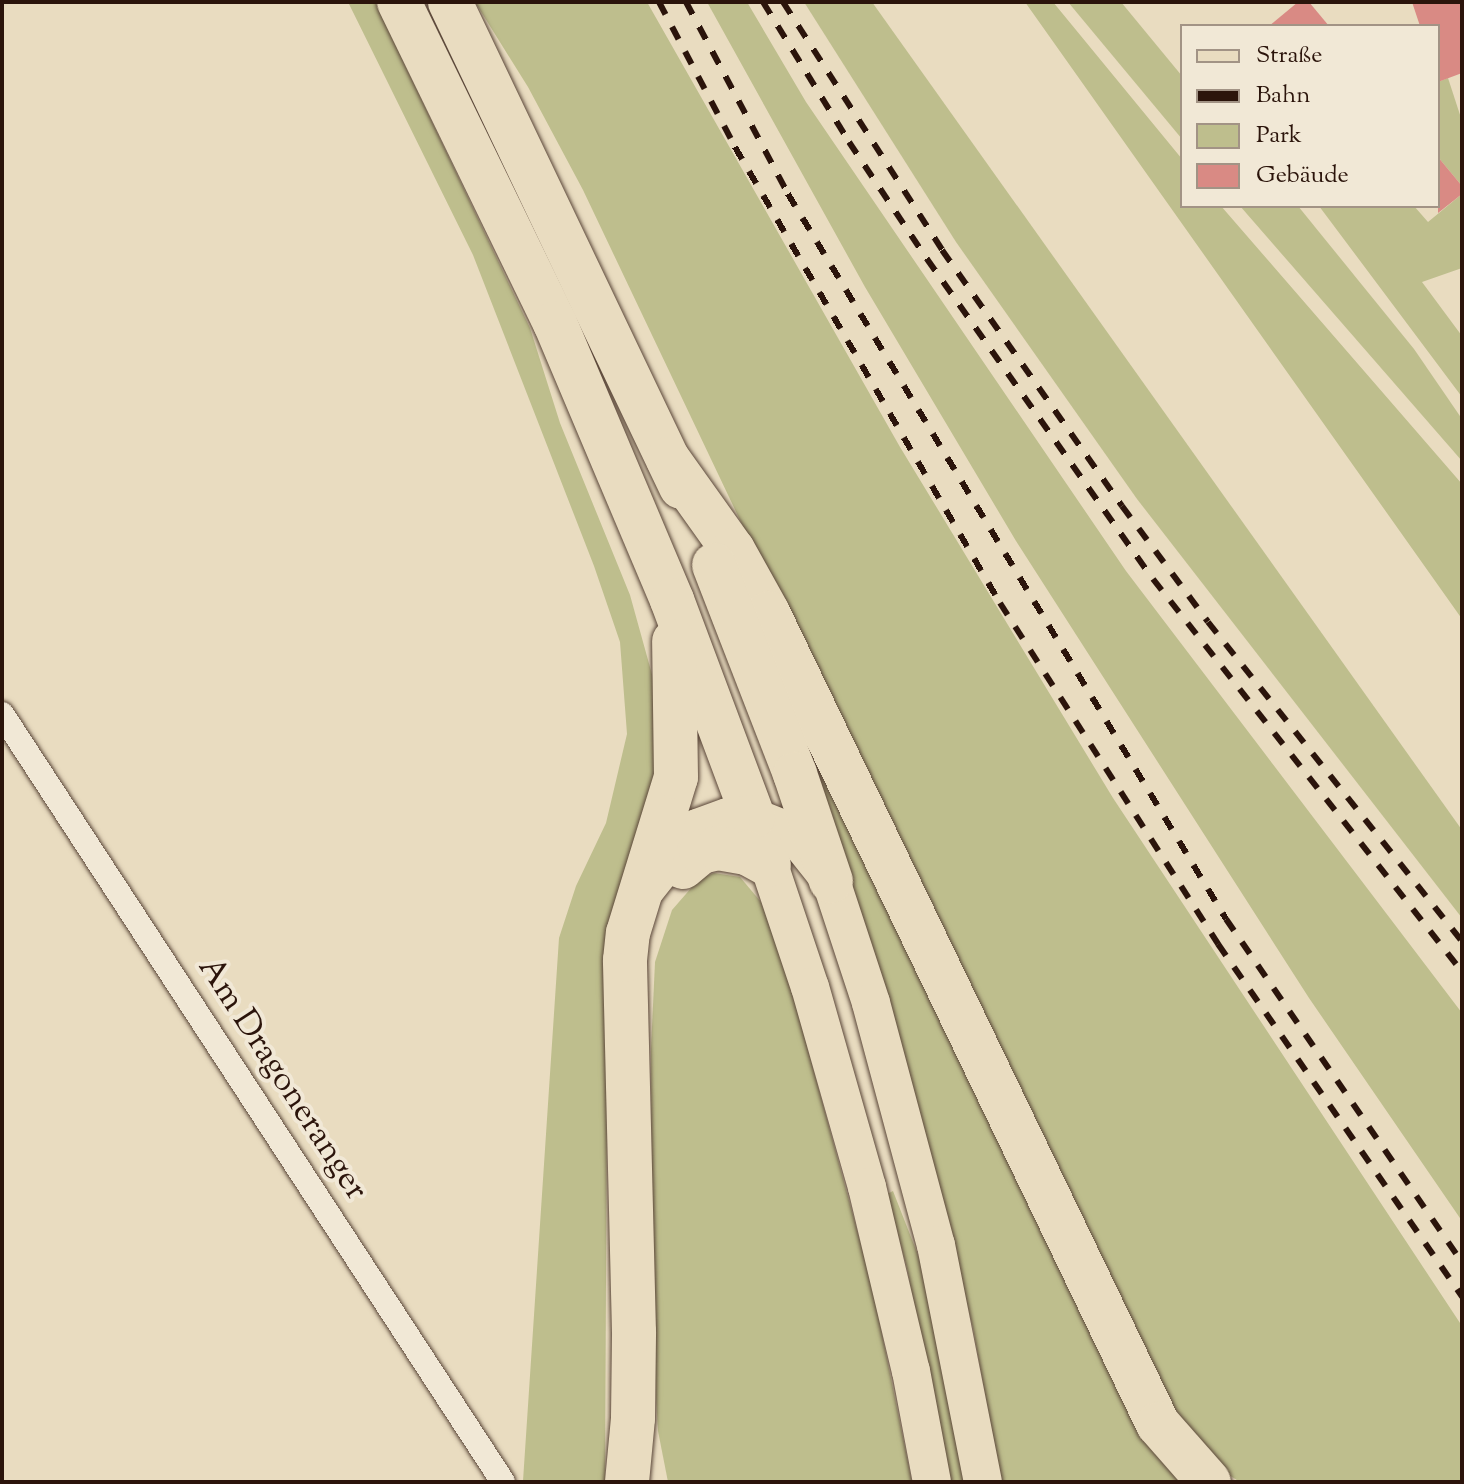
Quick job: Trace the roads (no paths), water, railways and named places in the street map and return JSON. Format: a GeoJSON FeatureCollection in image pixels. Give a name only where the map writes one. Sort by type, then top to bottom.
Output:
{"type":"FeatureCollection","features":[{"type":"Feature","properties":{"kind":"highway"},"geometry":{"type":"LineString","coordinates":[[399,2],[555,323],[672,600],[753,817],[728,820],[698,831],[673,850],[643,888]]}},
{"type":"Feature","properties":{"kind":"highway"},"geometry":{"type":"LineString","coordinates":[[450,2],[668,459],[732,606],[831,881]]}},
{"type":"Feature","properties":{"kind":"highway"},"geometry":{"type":"LineString","coordinates":[[668,459],[733,550],[768,613],[1158,1424],[1209,1482]]}},
{"type":"Feature","properties":{"kind":"highway"},"geometry":{"type":"LineString","coordinates":[[627,1482],[633,1418],[625,948],[676,777],[678,720],[672,600]]}},
{"type":"Feature","properties":{"kind":"highway"},"geometry":{"type":"LineString","coordinates":[[627,1008],[650,919],[669,883],[685,864],[701,852],[718,848],[747,853],[769,865]]}},
{"type":"Feature","properties":{"kind":"highway"},"geometry":{"type":"LineString","coordinates":[[633,1418],[650,1482]]}},
{"type":"Feature","properties":{"kind":"main road"},"geometry":{"type":"LineString","coordinates":[[753,817],[793,833],[831,881],[871,1003],[917,1170],[959,1349],[983,1482]]}},
{"type":"Feature","properties":{"kind":"main road"},"geometry":{"type":"LineString","coordinates":[[753,817],[810,987],[867,1187],[911,1371],[932,1482]]}},
{"type":"Feature","properties":{"kind":"street","name":"Am Dragoneranger"},"geometry":{"type":"LineString","coordinates":[[2,714],[503,1482]]}},
{"type":"Feature","properties":{"kind":"railway"},"geometry":{"type":"LineString","coordinates":[[659,2],[735,147],[1000,603],[1218,944],[1462,1297]]}},
{"type":"Feature","properties":{"kind":"railway"},"geometry":{"type":"LineString","coordinates":[[686,2],[788,194],[1226,919],[1462,1263]]}},
{"type":"Feature","properties":{"kind":"railway"},"geometry":{"type":"LineString","coordinates":[[763,2],[849,142],[927,259],[1153,579],[1462,971]]}},
{"type":"Feature","properties":{"kind":"railway"},"geometry":{"type":"LineString","coordinates":[[783,2],[942,250],[1122,506],[1208,622],[1462,941]]}}]}
